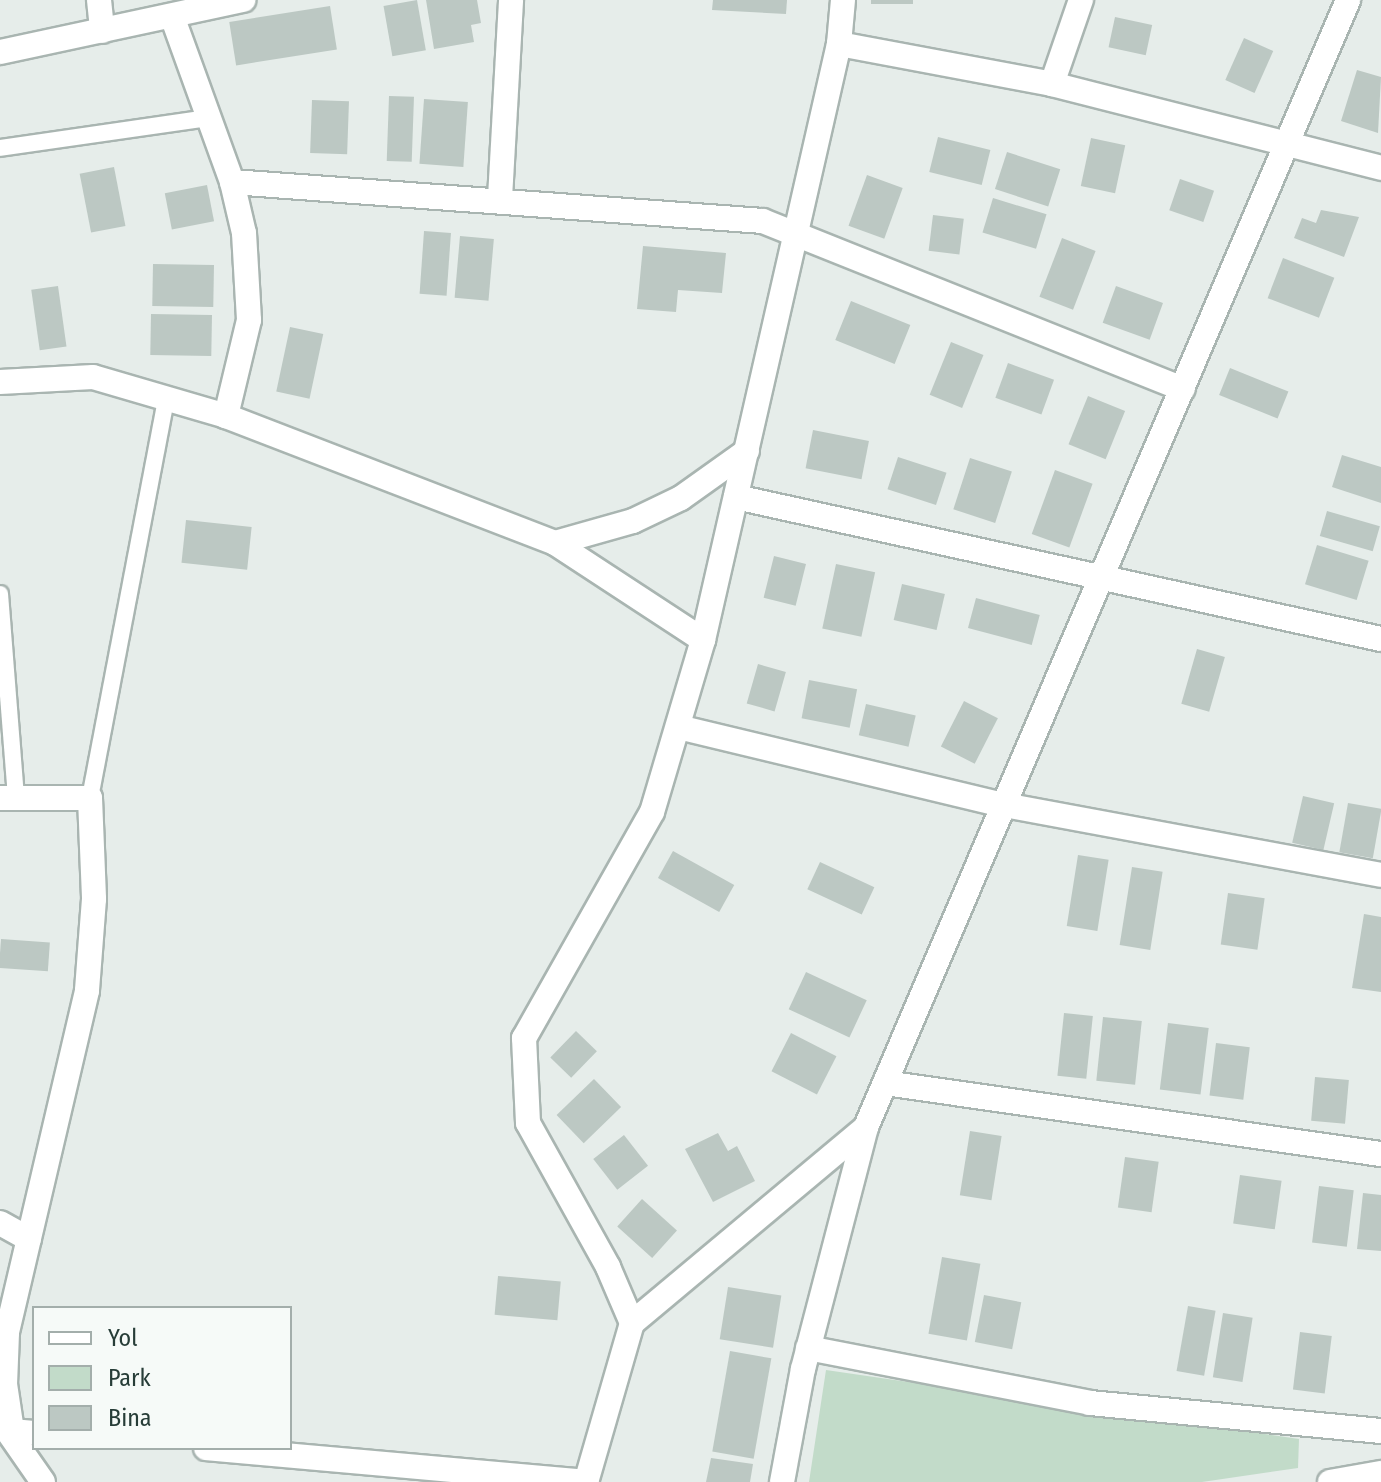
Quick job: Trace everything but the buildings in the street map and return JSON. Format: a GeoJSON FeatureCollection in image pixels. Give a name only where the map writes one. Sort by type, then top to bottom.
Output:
{"type":"FeatureCollection","features":[{"type":"Feature","properties":{"kind":"street"},"geometry":{"type":"LineString","coordinates":[[99,0],[102,31]]}},
{"type":"Feature","properties":{"kind":"street"},"geometry":{"type":"LineString","coordinates":[[0,52],[243,0]]}},
{"type":"Feature","properties":{"kind":"street"},"geometry":{"type":"LineString","coordinates":[[500,198],[511,0]]}},
{"type":"Feature","properties":{"kind":"street"},"geometry":{"type":"LineString","coordinates":[[632,1323],[608,1267],[528,1123],[524,1038],[652,812],[703,640],[839,44],[843,0]]}},
{"type":"Feature","properties":{"kind":"street"},"geometry":{"type":"LineString","coordinates":[[1052,84],[1081,0]]}},
{"type":"Feature","properties":{"kind":"street"},"geometry":{"type":"LineString","coordinates":[[782,1482],[808,1348],[866,1127],[1348,0]]}},
{"type":"Feature","properties":{"kind":"street"},"geometry":{"type":"LineString","coordinates":[[172,16],[232,182],[244,233],[249,320],[226,416]]}},
{"type":"Feature","properties":{"kind":"street"},"geometry":{"type":"LineString","coordinates":[[839,44],[1052,84],[1381,168]]}},
{"type":"Feature","properties":{"kind":"street"},"geometry":{"type":"LineString","coordinates":[[232,182],[500,198],[763,221],[1183,389]]}},
{"type":"Feature","properties":{"kind":"street"},"geometry":{"type":"LineString","coordinates":[[0,382],[93,377],[167,395],[226,416],[555,543],[703,640]]}},
{"type":"Feature","properties":{"kind":"street"},"geometry":{"type":"LineString","coordinates":[[555,543],[633,521],[669,504],[747,451]]}},
{"type":"Feature","properties":{"kind":"street"},"geometry":{"type":"LineString","coordinates":[[736,497],[1103,575],[1381,639]]}},
{"type":"Feature","properties":{"kind":"street"},"geometry":{"type":"LineString","coordinates":[[678,727],[1004,805],[1381,875]]}},
{"type":"Feature","properties":{"kind":"street"},"geometry":{"type":"LineString","coordinates":[[8,798],[90,798],[94,899],[87,991],[7,1333],[5,1384],[15,1429],[43,1482]]}},
{"type":"Feature","properties":{"kind":"street"},"geometry":{"type":"LineString","coordinates":[[885,1083],[1381,1154]]}},
{"type":"Feature","properties":{"kind":"street"},"geometry":{"type":"LineString","coordinates":[[228,1450],[586,1482],[632,1323],[866,1127]]}},
{"type":"Feature","properties":{"kind":"street"},"geometry":{"type":"LineString","coordinates":[[0,1223],[29,1239]]}},
{"type":"Feature","properties":{"kind":"street"},"geometry":{"type":"LineString","coordinates":[[808,1348],[1090,1403],[1381,1431]]}},
{"type":"Feature","properties":{"kind":"street"},"geometry":{"type":"LineString","coordinates":[[1330,1482],[1381,1473]]}},
{"type":"Feature","properties":{"kind":"lane"},"geometry":{"type":"LineString","coordinates":[[0,148],[209,118]]}},
{"type":"Feature","properties":{"kind":"lane"},"geometry":{"type":"LineString","coordinates":[[90,798],[167,395]]}},
{"type":"Feature","properties":{"kind":"lane"},"geometry":{"type":"LineString","coordinates":[[0,594],[8,798]]}},
{"type":"Feature","properties":{"kind":"green space"},"geometry":{"type":"Polygon","coordinates":[[[826,1370],[1299,1439],[1298,1468],[1202,1482],[809,1482],[826,1370]]]}}]}
